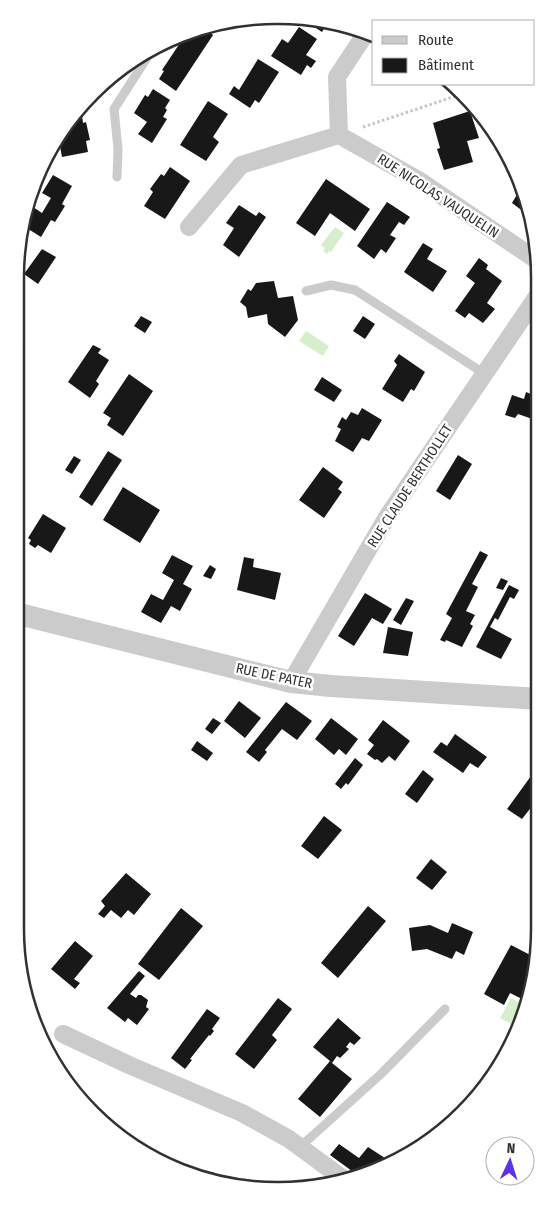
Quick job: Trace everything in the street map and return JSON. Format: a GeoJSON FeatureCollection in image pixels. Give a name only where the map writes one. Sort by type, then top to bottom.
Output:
{"type":"FeatureCollection","features":[{"type":"Feature","properties":{"kind":"street"},"geometry":{"type":"LineString","coordinates":[[189,227],[241,164],[339,135],[337,77],[362,38]]}},
{"type":"Feature","properties":{"kind":"street","name":"RUE NICOLAS VAUQUELIN"},"geometry":{"type":"LineString","coordinates":[[339,135],[420,181],[530,256]]}},
{"type":"Feature","properties":{"kind":"street","name":"RUE CLAUDE BERTHOLLET"},"geometry":{"type":"LineString","coordinates":[[291,682],[387,517],[531,305]]}},
{"type":"Feature","properties":{"kind":"street","name":"RUE DE PATER"},"geometry":{"type":"LineString","coordinates":[[24,615],[291,682],[531,698]]}},
{"type":"Feature","properties":{"kind":"street"},"geometry":{"type":"LineString","coordinates":[[63,1034],[129,1065],[242,1113],[290,1139],[338,1175]]}},
{"type":"Feature","properties":{"kind":"lane"},"geometry":{"type":"LineString","coordinates":[[117,177],[118,149],[114,108],[144,63]]}},
{"type":"Feature","properties":{"kind":"lane"},"geometry":{"type":"LineString","coordinates":[[306,291],[331,286],[355,290],[485,374]]}},
{"type":"Feature","properties":{"kind":"lane"},"geometry":{"type":"LineString","coordinates":[[300,1147],[381,1074],[444,1009]]}},
{"type":"Feature","properties":{"kind":"path"},"geometry":{"type":"LineString","coordinates":[[339,135],[455,96]]}},
{"type":"Feature","properties":{"kind":"shaded area"},"geometry":{"type":"Polygon","coordinates":[[[335,227],[344,233],[331,252],[329,251],[327,254],[323,251],[325,248],[321,245],[335,227]]]}},
{"type":"Feature","properties":{"kind":"shaded area"},"geometry":{"type":"Polygon","coordinates":[[[306,331],[329,346],[323,356],[299,341],[306,331]]]}},
{"type":"Feature","properties":{"kind":"shaded area"},"geometry":{"type":"Polygon","coordinates":[[[511,998],[520,1003],[511,1024],[500,1018],[511,998]]]}},
{"type":"Feature","properties":{"kind":"building"},"geometry":{"type":"Polygon","coordinates":[[[299,27],[317,39],[306,55],[316,61],[311,68],[307,65],[301,75],[271,56],[282,39],[288,43],[299,27]]]}},
{"type":"Feature","properties":{"kind":"building"},"geometry":{"type":"Polygon","coordinates":[[[314,27],[324,28],[322,32],[314,27]]]}},
{"type":"Feature","properties":{"kind":"building"},"geometry":{"type":"Polygon","coordinates":[[[210,33],[213,35],[176,91],[159,79],[164,71],[162,70],[180,43],[210,33]]]}},
{"type":"Feature","properties":{"kind":"building"},"geometry":{"type":"Polygon","coordinates":[[[258,59],[279,72],[259,103],[255,100],[250,108],[229,94],[234,86],[239,90],[258,59]]]}},
{"type":"Feature","properties":{"kind":"building"},"geometry":{"type":"Polygon","coordinates":[[[153,89],[170,100],[165,108],[167,110],[163,117],[167,119],[152,143],[138,134],[147,122],[134,113],[145,95],[148,97],[153,89]]]}},
{"type":"Feature","properties":{"kind":"building"},"geometry":{"type":"Polygon","coordinates":[[[208,101],[228,114],[213,137],[219,142],[206,161],[180,145],[208,101]]]}},
{"type":"Feature","properties":{"kind":"building"},"geometry":{"type":"Polygon","coordinates":[[[469,111],[479,138],[467,141],[473,162],[444,170],[437,149],[440,148],[433,123],[469,111]]]}},
{"type":"Feature","properties":{"kind":"building"},"geometry":{"type":"Polygon","coordinates":[[[82,116],[83,123],[86,122],[90,140],[86,141],[88,152],[62,157],[60,148],[82,116]]]}},
{"type":"Feature","properties":{"kind":"building"},"geometry":{"type":"Polygon","coordinates":[[[170,167],[190,181],[165,219],[144,206],[153,192],[150,189],[161,174],[164,176],[170,167]]]}},
{"type":"Feature","properties":{"kind":"building"},"geometry":{"type":"Polygon","coordinates":[[[53,175],[72,186],[62,204],[65,206],[55,222],[51,220],[41,237],[29,229],[33,207],[42,213],[51,198],[42,193],[53,175]]]}},
{"type":"Feature","properties":{"kind":"building"},"geometry":{"type":"Polygon","coordinates":[[[326,179],[370,209],[355,231],[330,213],[315,236],[296,223],[326,179]]]}},
{"type":"Feature","properties":{"kind":"building"},"geometry":{"type":"Polygon","coordinates":[[[517,194],[523,211],[512,203],[517,194]]]}},
{"type":"Feature","properties":{"kind":"building"},"geometry":{"type":"Polygon","coordinates":[[[387,202],[410,217],[404,225],[399,222],[390,235],[396,238],[386,253],[381,249],[374,259],[357,246],[387,202]]]}},
{"type":"Feature","properties":{"kind":"building"},"geometry":{"type":"Polygon","coordinates":[[[239,205],[256,216],[259,212],[266,217],[239,257],[223,245],[234,228],[226,223],[239,205]]]}},
{"type":"Feature","properties":{"kind":"building"},"geometry":{"type":"Polygon","coordinates":[[[423,243],[433,249],[427,259],[447,271],[433,292],[404,272],[423,243]]]}},
{"type":"Feature","properties":{"kind":"building"},"geometry":{"type":"Polygon","coordinates":[[[42,249],[56,257],[38,284],[24,274],[42,249]]]}},
{"type":"Feature","properties":{"kind":"building"},"geometry":{"type":"Polygon","coordinates":[[[479,258],[488,265],[486,269],[502,281],[487,303],[495,309],[483,323],[469,313],[465,318],[455,311],[475,283],[466,276],[479,258]]]}},
{"type":"Feature","properties":{"kind":"building"},"geometry":{"type":"Polygon","coordinates":[[[274,281],[278,298],[293,296],[298,320],[285,337],[268,324],[267,314],[248,318],[246,307],[240,302],[248,289],[251,291],[256,283],[274,281]]]}},
{"type":"Feature","properties":{"kind":"building"},"geometry":{"type":"Polygon","coordinates":[[[141,316],[152,322],[145,333],[134,326],[141,316]]]}},
{"type":"Feature","properties":{"kind":"building"},"geometry":{"type":"Polygon","coordinates":[[[363,316],[375,324],[365,339],[353,331],[363,316]]]}},
{"type":"Feature","properties":{"kind":"building"},"geometry":{"type":"Polygon","coordinates":[[[93,345],[101,349],[98,353],[109,360],[96,381],[99,384],[90,398],[68,382],[93,345]]]}},
{"type":"Feature","properties":{"kind":"building"},"geometry":{"type":"Polygon","coordinates":[[[399,354],[425,372],[414,391],[411,389],[403,402],[382,389],[397,365],[394,361],[399,354]]]}},
{"type":"Feature","properties":{"kind":"building"},"geometry":{"type":"Polygon","coordinates":[[[129,374],[153,391],[123,436],[107,425],[111,418],[103,413],[129,374]]]}},
{"type":"Feature","properties":{"kind":"building"},"geometry":{"type":"Polygon","coordinates":[[[322,377],[342,390],[334,402],[314,390],[322,377]]]}},
{"type":"Feature","properties":{"kind":"building"},"geometry":{"type":"Polygon","coordinates":[[[526,392],[531,394],[531,419],[518,414],[515,418],[505,415],[512,395],[524,399],[526,392]]]}},
{"type":"Feature","properties":{"kind":"building"},"geometry":{"type":"Polygon","coordinates":[[[362,408],[382,420],[369,441],[362,438],[353,452],[335,441],[341,429],[337,427],[342,417],[346,420],[351,412],[358,415],[362,408]]]}},
{"type":"Feature","properties":{"kind":"building"},"geometry":{"type":"Polygon","coordinates":[[[108,451],[122,460],[92,506],[79,497],[108,451]]]}},
{"type":"Feature","properties":{"kind":"building"},"geometry":{"type":"Polygon","coordinates":[[[458,455],[472,464],[450,500],[436,491],[458,455]]]}},
{"type":"Feature","properties":{"kind":"building"},"geometry":{"type":"Polygon","coordinates":[[[74,456],[81,460],[72,474],[65,470],[74,456]]]}},
{"type":"Feature","properties":{"kind":"building"},"geometry":{"type":"Polygon","coordinates":[[[323,467],[343,482],[338,489],[342,492],[324,518],[299,500],[323,467]]]}},
{"type":"Feature","properties":{"kind":"building"},"geometry":{"type":"Polygon","coordinates":[[[123,487],[160,510],[140,543],[103,520],[123,487]]]}},
{"type":"Feature","properties":{"kind":"building"},"geometry":{"type":"Polygon","coordinates":[[[43,514],[66,528],[51,553],[38,545],[35,548],[29,544],[31,540],[28,538],[43,514]]]}},
{"type":"Feature","properties":{"kind":"building"},"geometry":{"type":"Polygon","coordinates":[[[480,551],[488,555],[472,584],[478,587],[466,611],[475,615],[470,624],[473,626],[462,647],[446,640],[445,642],[440,640],[452,618],[446,614],[480,551]]]}},
{"type":"Feature","properties":{"kind":"building"},"geometry":{"type":"Polygon","coordinates":[[[172,555],[193,566],[183,584],[192,589],[180,611],[171,606],[161,623],[141,612],[151,594],[163,600],[174,580],[162,573],[172,555]]]}},
{"type":"Feature","properties":{"kind":"building"},"geometry":{"type":"Polygon","coordinates":[[[244,557],[254,559],[253,567],[281,573],[275,600],[237,590],[244,557]]]}},
{"type":"Feature","properties":{"kind":"building"},"geometry":{"type":"Polygon","coordinates":[[[210,565],[216,569],[211,579],[203,576],[210,565]]]}},
{"type":"Feature","properties":{"kind":"building"},"geometry":{"type":"Polygon","coordinates":[[[501,578],[508,581],[503,590],[496,588],[501,578]]]}},
{"type":"Feature","properties":{"kind":"building"},"geometry":{"type":"Polygon","coordinates":[[[509,585],[519,590],[514,599],[510,597],[498,620],[495,618],[490,627],[512,639],[501,659],[476,647],[509,585]]]}},
{"type":"Feature","properties":{"kind":"building"},"geometry":{"type":"Polygon","coordinates":[[[365,593],[392,609],[383,624],[372,618],[354,646],[338,636],[365,593]]]}},
{"type":"Feature","properties":{"kind":"building"},"geometry":{"type":"Polygon","coordinates":[[[406,598],[414,601],[401,625],[393,620],[406,598]]]}},
{"type":"Feature","properties":{"kind":"building"},"geometry":{"type":"Polygon","coordinates":[[[388,627],[413,632],[408,656],[383,653],[388,627]]]}},
{"type":"Feature","properties":{"kind":"building"},"geometry":{"type":"Polygon","coordinates":[[[239,701],[261,718],[245,738],[224,721],[239,701]]]}},
{"type":"Feature","properties":{"kind":"building"},"geometry":{"type":"Polygon","coordinates":[[[286,702],[312,721],[297,740],[282,729],[265,750],[267,752],[259,762],[246,752],[286,702]]]}},
{"type":"Feature","properties":{"kind":"building"},"geometry":{"type":"Polygon","coordinates":[[[213,718],[221,723],[212,734],[205,729],[213,718]]]}},
{"type":"Feature","properties":{"kind":"building"},"geometry":{"type":"Polygon","coordinates":[[[331,718],[358,739],[346,755],[339,749],[334,755],[315,739],[331,718]]]}},
{"type":"Feature","properties":{"kind":"building"},"geometry":{"type":"Polygon","coordinates":[[[383,720],[410,741],[395,761],[389,756],[382,763],[367,754],[374,745],[368,740],[383,720]]]}},
{"type":"Feature","properties":{"kind":"building"},"geometry":{"type":"Polygon","coordinates":[[[455,734],[487,757],[478,768],[470,763],[463,773],[433,752],[441,742],[447,746],[455,734]]]}},
{"type":"Feature","properties":{"kind":"building"},"geometry":{"type":"Polygon","coordinates":[[[197,741],[213,753],[207,761],[191,750],[197,741]]]}},
{"type":"Feature","properties":{"kind":"building"},"geometry":{"type":"Polygon","coordinates":[[[355,758],[363,765],[348,785],[346,783],[341,789],[335,784],[355,758]]]}},
{"type":"Feature","properties":{"kind":"building"},"geometry":{"type":"Polygon","coordinates":[[[423,770],[434,779],[417,803],[405,794],[423,770]]]}},
{"type":"Feature","properties":{"kind":"building"},"geometry":{"type":"Polygon","coordinates":[[[531,776],[531,808],[522,819],[507,809],[531,776]]]}},
{"type":"Feature","properties":{"kind":"building"},"geometry":{"type":"Polygon","coordinates":[[[324,816],[342,830],[318,859],[301,846],[324,816]]]}},
{"type":"Feature","properties":{"kind":"building"},"geometry":{"type":"Polygon","coordinates":[[[431,859],[447,872],[432,890],[416,878],[431,859]]]}},
{"type":"Feature","properties":{"kind":"building"},"geometry":{"type":"Polygon","coordinates":[[[126,873],[151,894],[134,915],[128,910],[121,918],[111,910],[104,918],[98,914],[105,906],[101,901],[126,873]]]}},
{"type":"Feature","properties":{"kind":"building"},"geometry":{"type":"Polygon","coordinates":[[[368,906],[386,921],[338,978],[321,963],[368,906]]]}},
{"type":"Feature","properties":{"kind":"building"},"geometry":{"type":"Polygon","coordinates":[[[181,908],[203,926],[159,980],[138,964],[181,908]]]}},
{"type":"Feature","properties":{"kind":"building"},"geometry":{"type":"Polygon","coordinates":[[[452,923],[473,932],[464,955],[456,951],[452,959],[427,949],[412,951],[409,928],[430,925],[448,933],[452,923]]]}},
{"type":"Feature","properties":{"kind":"building"},"geometry":{"type":"Polygon","coordinates":[[[75,941],[93,956],[74,979],[80,983],[75,989],[51,969],[75,941]]]}},
{"type":"Feature","properties":{"kind":"building"},"geometry":{"type":"Polygon","coordinates":[[[511,945],[530,955],[522,999],[510,993],[504,1005],[484,994],[511,945]]]}},
{"type":"Feature","properties":{"kind":"building"},"geometry":{"type":"Polygon","coordinates":[[[139,971],[145,976],[130,994],[136,998],[138,995],[141,995],[148,1000],[146,1007],[149,1009],[137,1025],[128,1018],[125,1022],[107,1008],[139,971]]]}},
{"type":"Feature","properties":{"kind":"building"},"geometry":{"type":"Polygon","coordinates":[[[278,998],[292,1009],[272,1035],[277,1040],[254,1069],[235,1054],[278,998]]]}},
{"type":"Feature","properties":{"kind":"building"},"geometry":{"type":"Polygon","coordinates":[[[207,1009],[220,1018],[212,1029],[214,1031],[190,1059],[192,1060],[185,1069],[171,1058],[207,1009]]]}},
{"type":"Feature","properties":{"kind":"building"},"geometry":{"type":"Polygon","coordinates":[[[338,1018],[361,1038],[354,1045],[350,1042],[346,1047],[349,1049],[340,1058],[337,1056],[332,1063],[352,1079],[320,1117],[298,1099],[330,1061],[313,1047],[338,1018]]]}},
{"type":"Feature","properties":{"kind":"building"},"geometry":{"type":"Polygon","coordinates":[[[339,1144],[359,1158],[368,1147],[385,1158],[352,1171],[330,1155],[339,1144]]]}}]}
